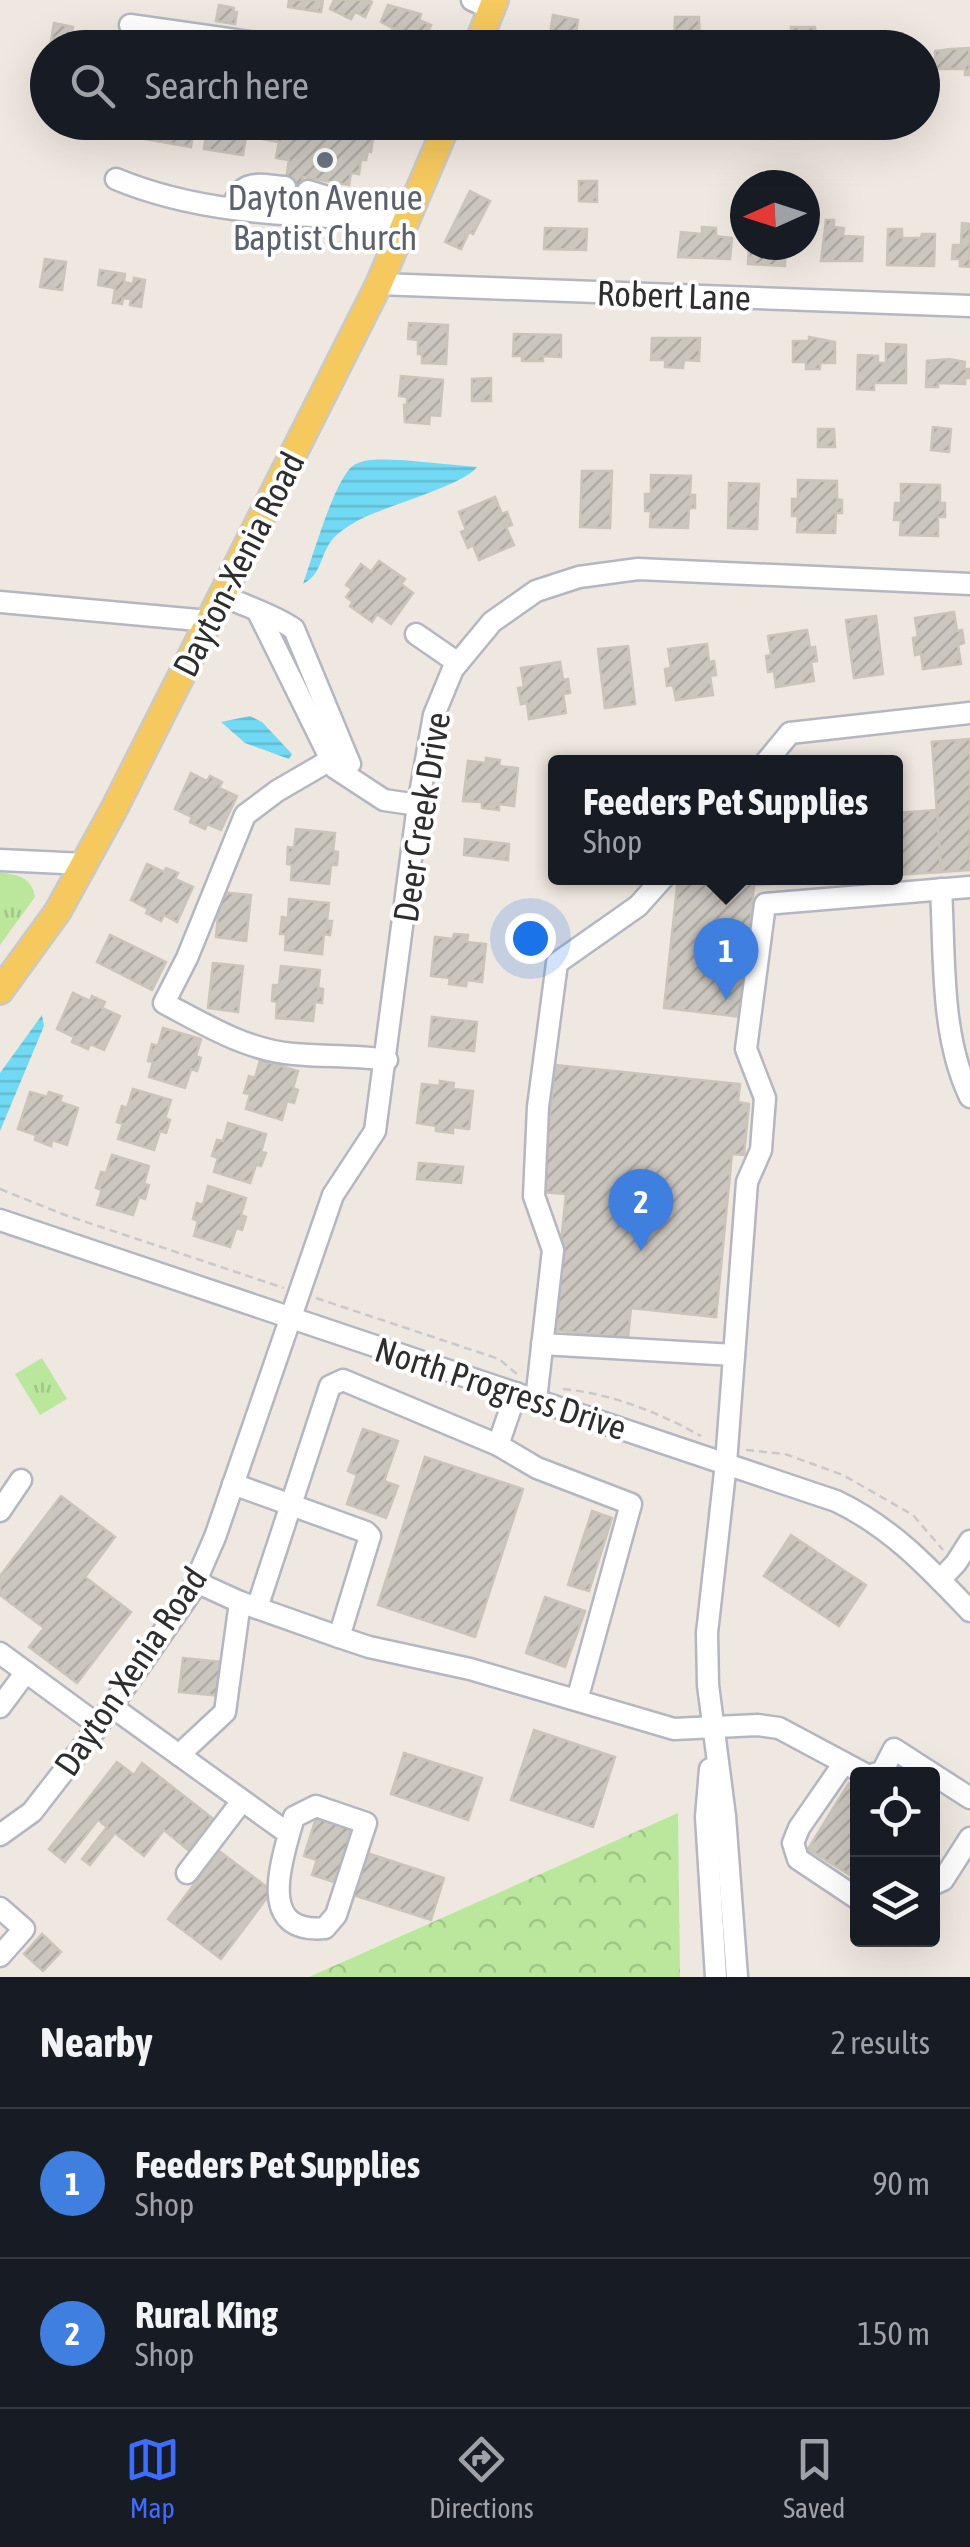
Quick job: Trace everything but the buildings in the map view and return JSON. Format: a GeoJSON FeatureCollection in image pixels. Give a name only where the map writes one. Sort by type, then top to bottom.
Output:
{"type":"FeatureCollection","features":[{"type":"Feature","properties":{"kind":"main road"},"geometry":{"type":"LineString","coordinates":[[480,30],[486,3]]}},
{"type":"Feature","properties":{"kind":"main road","name":"Dayton-Xenia Road"},"geometry":{"type":"LineString","coordinates":[[0,991],[39,940],[85,864],[378,284],[440,140]]}},
{"type":"Feature","properties":{"kind":"street"},"geometry":{"type":"LineString","coordinates":[[130,25],[165,30]]}},
{"type":"Feature","properties":{"kind":"street"},"geometry":{"type":"LineString","coordinates":[[116,179],[171,200],[318,217],[406,221]]}},
{"type":"Feature","properties":{"kind":"street"},"geometry":{"type":"LineString","coordinates":[[232,208],[237,193],[251,185],[331,198],[346,209],[346,217]]}},
{"type":"Feature","properties":{"kind":"street"},"geometry":{"type":"LineString","coordinates":[[298,190],[318,217]]}},
{"type":"Feature","properties":{"kind":"street","name":"Robert Lane"},"geometry":{"type":"LineString","coordinates":[[378,284],[970,306]]}},
{"type":"Feature","properties":{"kind":"street","name":"Deer Creek Drive"},"geometry":{"type":"LineString","coordinates":[[291,1318],[333,1195],[376,1131],[418,805],[434,716],[458,663],[492,622],[536,592],[579,577],[638,570],[970,584]]}},
{"type":"Feature","properties":{"kind":"street"},"geometry":{"type":"LineString","coordinates":[[222,595],[260,614],[338,756],[335,768],[384,800],[418,805]]}},
{"type":"Feature","properties":{"kind":"street"},"geometry":{"type":"LineString","coordinates":[[0,602],[209,621]]}},
{"type":"Feature","properties":{"kind":"street"},"geometry":{"type":"LineString","coordinates":[[416,634],[458,663]]}},
{"type":"Feature","properties":{"kind":"street"},"geometry":{"type":"LineString","coordinates":[[772,755],[790,733],[970,712]]}},
{"type":"Feature","properties":{"kind":"street"},"geometry":{"type":"LineString","coordinates":[[338,756],[245,815],[187,958],[164,1003],[234,1040],[290,1054],[386,1060]]}},
{"type":"Feature","properties":{"kind":"street"},"geometry":{"type":"LineString","coordinates":[[0,860],[85,864]]}},
{"type":"Feature","properties":{"kind":"street"},"geometry":{"type":"LineString","coordinates":[[537,1392],[553,1250],[534,1196],[538,1107],[557,963],[638,906],[656,885]]}},
{"type":"Feature","properties":{"kind":"street"},"geometry":{"type":"LineString","coordinates":[[737,1977],[706,1633],[726,1453],[746,1182],[762,1150],[765,1098],[746,1049],[765,904],[970,887]]}},
{"type":"Feature","properties":{"kind":"street"},"geometry":{"type":"LineString","coordinates":[[941,889],[950,1039],[970,1097]]}},
{"type":"Feature","properties":{"kind":"street","name":"North Progress Drive"},"geometry":{"type":"LineString","coordinates":[[0,1220],[516,1393],[537,1392],[726,1453],[854,1510],[902,1542],[970,1612]]}},
{"type":"Feature","properties":{"kind":"street","name":"Dayton Xenia Road"},"geometry":{"type":"LineString","coordinates":[[0,1834],[32,1812],[98,1725],[196,1582],[291,1318]]}},
{"type":"Feature","properties":{"kind":"street"},"geometry":{"type":"LineString","coordinates":[[542,1344],[734,1355]]}},
{"type":"Feature","properties":{"kind":"street"},"geometry":{"type":"LineString","coordinates":[[179,1754],[226,1712],[249,1605],[330,1386],[336,1380],[498,1445],[537,1468],[632,1504],[577,1700]]}},
{"type":"Feature","properties":{"kind":"street"},"geometry":{"type":"LineString","coordinates":[[498,1445],[516,1393]]}},
{"type":"Feature","properties":{"kind":"street"},"geometry":{"type":"LineString","coordinates":[[0,1511],[21,1480]]}},
{"type":"Feature","properties":{"kind":"street"},"geometry":{"type":"LineString","coordinates":[[233,1484],[370,1536],[339,1637]]}},
{"type":"Feature","properties":{"kind":"street"},"geometry":{"type":"LineString","coordinates":[[940,1580],[970,1541]]}},
{"type":"Feature","properties":{"kind":"street"},"geometry":{"type":"LineString","coordinates":[[196,1582],[368,1647],[470,1669],[674,1729],[758,1725],[779,1728],[851,1767]]}},
{"type":"Feature","properties":{"kind":"street"},"geometry":{"type":"LineString","coordinates":[[0,1653],[98,1725]]}},
{"type":"Feature","properties":{"kind":"street"},"geometry":{"type":"LineString","coordinates":[[0,1706],[26,1672]]}},
{"type":"Feature","properties":{"kind":"street"},"geometry":{"type":"LineString","coordinates":[[111,1706],[289,1834]]}},
{"type":"Feature","properties":{"kind":"street"},"geometry":{"type":"LineString","coordinates":[[712,1728],[706,1817],[716,1977]]}},
{"type":"Feature","properties":{"kind":"street"},"geometry":{"type":"LineString","coordinates":[[885,1767],[894,1750],[921,1767]]}},
{"type":"Feature","properties":{"kind":"street"},"geometry":{"type":"LineString","coordinates":[[844,1763],[794,1843],[798,1859],[850,1894]]}},
{"type":"Feature","properties":{"kind":"street"},"geometry":{"type":"LineString","coordinates":[[940,1779],[970,1798]]}},
{"type":"Feature","properties":{"kind":"street"},"geometry":{"type":"LineString","coordinates":[[188,1873],[242,1800]]}},
{"type":"Feature","properties":{"kind":"street"},"geometry":{"type":"LineString","coordinates":[[316,1806],[366,1822],[336,1915],[325,1928],[308,1930],[283,1915],[278,1876],[289,1834],[294,1816],[316,1806]]}},
{"type":"Feature","properties":{"kind":"street"},"geometry":{"type":"LineString","coordinates":[[940,1881],[970,1838]]}},
{"type":"Feature","properties":{"kind":"street"},"geometry":{"type":"LineString","coordinates":[[0,1908],[24,1929],[0,1956]]}},
{"type":"Feature","properties":{"kind":"path"},"geometry":{"type":"LineString","coordinates":[[0,1190],[499,1359],[537,1392],[616,1399],[676,1422],[726,1453],[785,1454],[843,1475],[914,1515],[930,1538],[956,1563]]}},
{"type":"Feature","properties":{"kind":"green space"},"geometry":{"type":"Polygon","coordinates":[[[0,872],[27,881],[35,897],[0,945],[0,872]]]}},
{"type":"Feature","properties":{"kind":"green space"},"geometry":{"type":"Polygon","coordinates":[[[42,1358],[67,1399],[40,1415],[15,1374],[42,1358]]]}},
{"type":"Feature","properties":{"kind":"green space"},"geometry":{"type":"Polygon","coordinates":[[[678,1813],[680,1977],[309,1977],[678,1813]]]}},
{"type":"Feature","properties":{"kind":"water"},"geometry":{"type":"Polygon","coordinates":[[[365,461],[477,467],[456,481],[347,527],[332,540],[314,575],[303,584],[332,501],[347,473],[365,461]]]}},
{"type":"Feature","properties":{"kind":"water"},"geometry":{"type":"Polygon","coordinates":[[[250,716],[262,722],[292,754],[289,759],[245,743],[221,722],[250,716]]]}},
{"type":"Feature","properties":{"kind":"water"},"geometry":{"type":"Polygon","coordinates":[[[42,1015],[44,1026],[0,1131],[0,1073],[42,1015]]]}},
{"type":"Feature","properties":{"kind":"place","name":"Dayton Avenue Baptist Church"},"geometry":{"type":"Point","coordinates":[325,160]}},
{"type":"Feature","properties":{"kind":"place","name":"Feeders Pet Supplies"},"geometry":{"type":"Point","coordinates":[726,1000]}},
{"type":"Feature","properties":{"kind":"place","name":"Rural King"},"geometry":{"type":"Point","coordinates":[641,1251]}}]}
